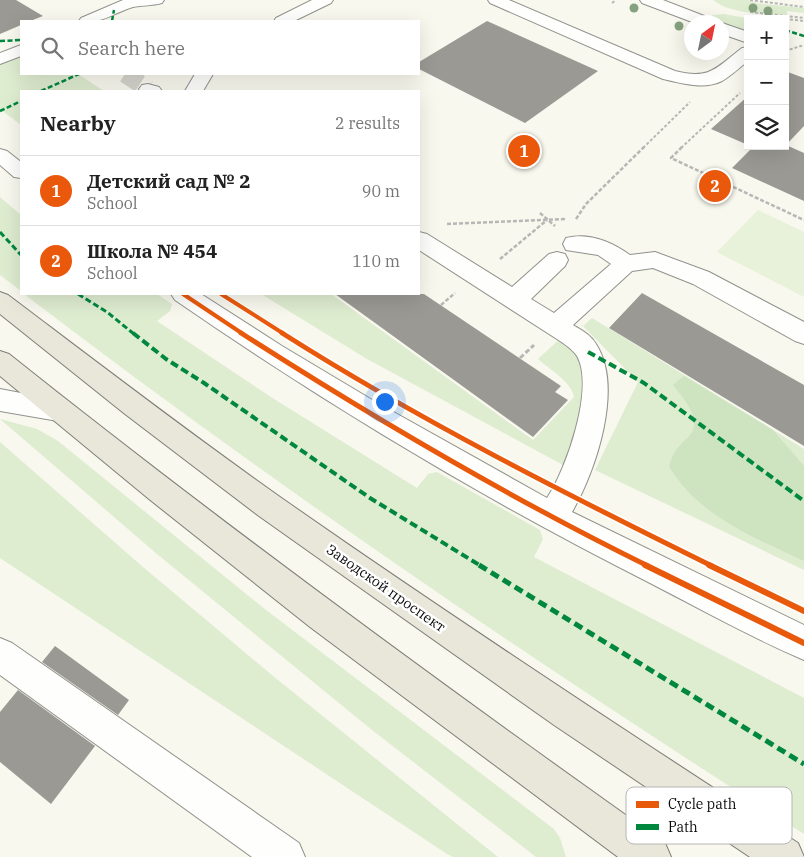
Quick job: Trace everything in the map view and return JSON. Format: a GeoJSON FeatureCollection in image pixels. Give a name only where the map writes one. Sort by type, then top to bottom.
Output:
{"type":"FeatureCollection","features":[{"type":"Feature","properties":{"kind":"main road","name":"Заводской проспект"},"geometry":{"type":"LineString","coordinates":[[0,301],[269,506],[566,714],[677,787]]}},
{"type":"Feature","properties":{"kind":"main road"},"geometry":{"type":"LineString","coordinates":[[0,361],[58,410],[268,575],[458,718],[626,839]]}},
{"type":"Feature","properties":{"kind":"main road"},"geometry":{"type":"LineString","coordinates":[[633,844],[651,857]]}},
{"type":"Feature","properties":{"kind":"main road","name":"Заводской проспект"},"geometry":{"type":"LineString","coordinates":[[764,844],[784,857]]}},
{"type":"Feature","properties":{"kind":"street"},"geometry":{"type":"LineString","coordinates":[[89,20],[128,1],[156,0]]}},
{"type":"Feature","properties":{"kind":"street"},"geometry":{"type":"LineString","coordinates":[[284,20],[325,0]]}},
{"type":"Feature","properties":{"kind":"street"},"geometry":{"type":"LineString","coordinates":[[496,0],[669,75],[685,80],[702,80],[716,77],[744,55]]}},
{"type":"Feature","properties":{"kind":"street"},"geometry":{"type":"LineString","coordinates":[[648,0],[688,15]]}},
{"type":"Feature","properties":{"kind":"street"},"geometry":{"type":"LineString","coordinates":[[729,31],[744,36]]}},
{"type":"Feature","properties":{"kind":"street"},"geometry":{"type":"LineString","coordinates":[[0,59],[20,50]]}},
{"type":"Feature","properties":{"kind":"street"},"geometry":{"type":"LineString","coordinates":[[195,90],[203,75]]}},
{"type":"Feature","properties":{"kind":"street"},"geometry":{"type":"LineString","coordinates":[[0,155],[20,171]]}},
{"type":"Feature","properties":{"kind":"street"},"geometry":{"type":"LineString","coordinates":[[420,241],[576,339],[588,352],[593,370],[594,388],[589,429],[574,479],[552,517]]}},
{"type":"Feature","properties":{"kind":"street"},"geometry":{"type":"LineString","coordinates":[[574,244],[604,248],[626,264]]}},
{"type":"Feature","properties":{"kind":"street"},"geometry":{"type":"LineString","coordinates":[[514,300],[557,260]]}},
{"type":"Feature","properties":{"kind":"street"},"geometry":{"type":"LineString","coordinates":[[555,326],[626,264],[655,260],[701,278],[804,334]]}},
{"type":"Feature","properties":{"kind":"street"},"geometry":{"type":"LineString","coordinates":[[184,295],[356,405],[552,517],[804,643]]}},
{"type":"Feature","properties":{"kind":"street"},"geometry":{"type":"LineString","coordinates":[[0,400],[58,410]]}},
{"type":"Feature","properties":{"kind":"street"},"geometry":{"type":"LineString","coordinates":[[0,655],[285,857]]}},
{"type":"Feature","properties":{"kind":"path"},"geometry":{"type":"LineString","coordinates":[[612,3],[616,0]]}},
{"type":"Feature","properties":{"kind":"path"},"geometry":{"type":"LineString","coordinates":[[750,0],[804,7]]}},
{"type":"Feature","properties":{"kind":"path"},"geometry":{"type":"LineString","coordinates":[[747,12],[804,20]]}},
{"type":"Feature","properties":{"kind":"path"},"geometry":{"type":"LineString","coordinates":[[789,19],[804,20]]}},
{"type":"Feature","properties":{"kind":"path"},"geometry":{"type":"LineString","coordinates":[[789,50],[804,46]]}},
{"type":"Feature","properties":{"kind":"path"},"geometry":{"type":"LineString","coordinates":[[574,244],[573,226],[586,204],[698,94],[702,80]]}},
{"type":"Feature","properties":{"kind":"path"},"geometry":{"type":"LineString","coordinates":[[741,92],[671,158],[804,220]]}},
{"type":"Feature","properties":{"kind":"path"},"geometry":{"type":"LineString","coordinates":[[439,224],[566,219]]}},
{"type":"Feature","properties":{"kind":"green space"},"geometry":{"type":"Polygon","coordinates":[[[713,0],[748,0],[756,3],[804,8],[804,13],[787,11],[787,15],[748,12],[721,5],[713,0]]]}},
{"type":"Feature","properties":{"kind":"green space"},"geometry":{"type":"Polygon","coordinates":[[[724,14],[744,18],[744,35],[729,29],[729,15],[713,15],[724,14]]]}},
{"type":"Feature","properties":{"kind":"green space"},"geometry":{"type":"Polygon","coordinates":[[[20,55],[20,75],[80,75],[102,90],[20,90],[20,124],[0,109],[0,64],[20,55]]]}},
{"type":"Feature","properties":{"kind":"green space"},"geometry":{"type":"Polygon","coordinates":[[[0,197],[20,214],[20,290],[0,275],[0,197]]]}},
{"type":"Feature","properties":{"kind":"green space"},"geometry":{"type":"Polygon","coordinates":[[[758,210],[804,232],[804,297],[717,252],[758,210]]]}},
{"type":"Feature","properties":{"kind":"green space"},"geometry":{"type":"Polygon","coordinates":[[[25,295],[158,295],[172,304],[170,311],[157,321],[274,399],[417,488],[428,474],[437,472],[540,530],[543,539],[534,557],[804,698],[804,834],[792,826],[792,787],[731,787],[408,572],[214,435],[25,295]]]}},
{"type":"Feature","properties":{"kind":"green space"},"geometry":{"type":"Polygon","coordinates":[[[263,295],[332,295],[533,440],[574,397],[565,381],[538,359],[563,336],[575,345],[587,388],[571,457],[563,465],[367,359],[263,295]]]}},
{"type":"Feature","properties":{"kind":"green space"},"geometry":{"type":"Polygon","coordinates":[[[592,318],[804,449],[804,570],[595,470],[638,382],[583,326],[592,318]]]}},
{"type":"Feature","properties":{"kind":"green space"},"geometry":{"type":"Polygon","coordinates":[[[684,376],[773,430],[804,466],[804,561],[747,534],[711,512],[681,483],[669,466],[674,453],[693,431],[694,424],[691,410],[673,385],[684,376]]]}},
{"type":"Feature","properties":{"kind":"green space"},"geometry":{"type":"Polygon","coordinates":[[[0,419],[37,429],[58,441],[266,610],[554,829],[560,838],[566,857],[536,857],[372,730],[157,554],[0,419]]]}},
{"type":"Feature","properties":{"kind":"green space"},"geometry":{"type":"Polygon","coordinates":[[[0,442],[143,567],[273,676],[498,857],[453,857],[447,854],[0,558],[0,442]]]}},
{"type":"Feature","properties":{"kind":"building"},"geometry":{"type":"Polygon","coordinates":[[[0,0],[16,0],[43,16],[33,20],[20,20],[20,25],[0,34],[0,0]]]}},
{"type":"Feature","properties":{"kind":"building"},"geometry":{"type":"Polygon","coordinates":[[[487,21],[598,71],[525,123],[420,70],[420,61],[487,21]]]}},
{"type":"Feature","properties":{"kind":"building"},"geometry":{"type":"Polygon","coordinates":[[[789,72],[804,78],[804,126],[789,142],[789,72]]]}},
{"type":"Feature","properties":{"kind":"building"},"geometry":{"type":"Polygon","coordinates":[[[744,100],[744,143],[711,129],[744,100]]]}},
{"type":"Feature","properties":{"kind":"building"},"geometry":{"type":"Polygon","coordinates":[[[789,146],[804,153],[804,201],[732,168],[750,150],[789,150],[789,146]]]}},
{"type":"Feature","properties":{"kind":"building"},"geometry":{"type":"Polygon","coordinates":[[[642,293],[804,385],[804,446],[609,328],[642,293]]]}},
{"type":"Feature","properties":{"kind":"building"},"geometry":{"type":"Polygon","coordinates":[[[424,294],[561,386],[555,392],[568,400],[533,437],[336,295],[424,294]]]}},
{"type":"Feature","properties":{"kind":"building"},"geometry":{"type":"Polygon","coordinates":[[[55,646],[129,700],[118,715],[42,662],[55,646]]]}},
{"type":"Feature","properties":{"kind":"building"},"geometry":{"type":"Polygon","coordinates":[[[18,690],[95,746],[51,804],[0,762],[0,712],[18,690]]]}},
{"type":"Feature","properties":{"kind":"tunnel"},"geometry":{"type":"LineString","coordinates":[[127,75],[148,89]]}},
{"type":"Feature","properties":{"kind":"marked path"},"geometry":{"type":"LineString","coordinates":[[112,20],[114,10]]}},
{"type":"Feature","properties":{"kind":"marked path"},"geometry":{"type":"LineString","coordinates":[[789,31],[804,36]]}},
{"type":"Feature","properties":{"kind":"marked path"},"geometry":{"type":"LineString","coordinates":[[0,41],[20,40]]}},
{"type":"Feature","properties":{"kind":"marked path"},"geometry":{"type":"LineString","coordinates":[[43,90],[77,75]]}},
{"type":"Feature","properties":{"kind":"marked path"},"geometry":{"type":"LineString","coordinates":[[0,111],[20,101]]}},
{"type":"Feature","properties":{"kind":"marked path"},"geometry":{"type":"LineString","coordinates":[[0,232],[20,254]]}},
{"type":"Feature","properties":{"kind":"marked path"},"geometry":{"type":"LineString","coordinates":[[80,295],[107,312],[166,359],[204,383],[370,498],[804,764]]}},
{"type":"Feature","properties":{"kind":"marked path"},"geometry":{"type":"LineString","coordinates":[[588,352],[644,383],[804,501]]}},
{"type":"Feature","properties":{"kind":"cycle path"},"geometry":{"type":"LineString","coordinates":[[184,295],[318,382],[504,490],[614,549],[804,643]]}},
{"type":"Feature","properties":{"kind":"cycle path"},"geometry":{"type":"LineString","coordinates":[[223,295],[362,381],[507,462],[655,538],[804,611]]}},
{"type":"Feature","properties":{"kind":"place","name":"Детский сад № 2"},"geometry":{"type":"Point","coordinates":[524,151]}},
{"type":"Feature","properties":{"kind":"place","name":"Школа № 454"},"geometry":{"type":"Point","coordinates":[715,186]}}]}
